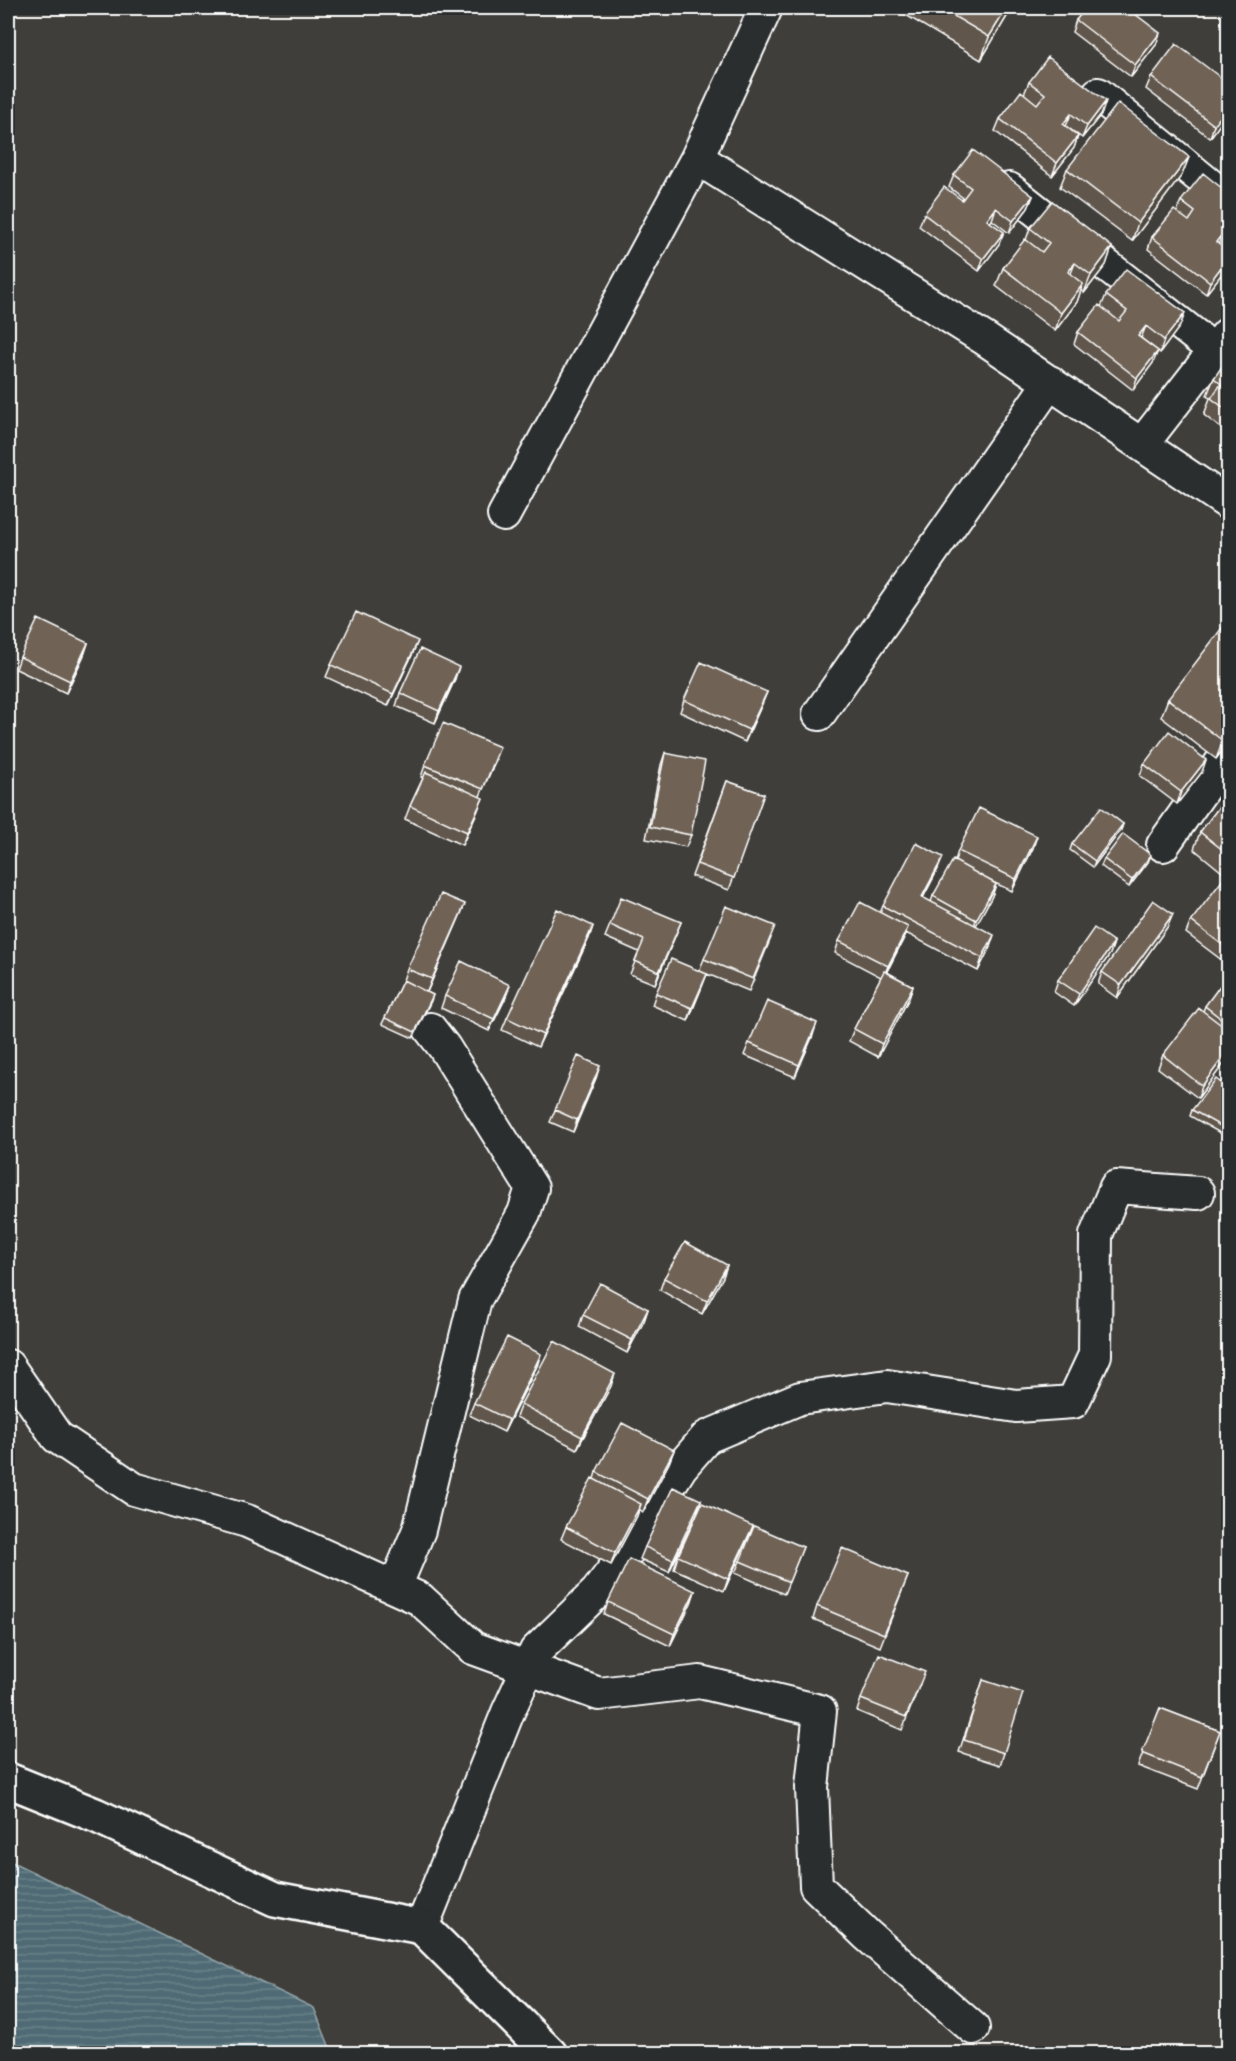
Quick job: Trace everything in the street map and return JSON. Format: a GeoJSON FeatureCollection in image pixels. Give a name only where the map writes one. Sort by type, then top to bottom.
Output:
{"type":"FeatureCollection","features":[{"type":"Feature","properties":{"kind":"street"},"geometry":{"type":"LineString","coordinates":[[504,515],[697,158],[766,8]]}},
{"type":"Feature","properties":{"kind":"street"},"geometry":{"type":"LineString","coordinates":[[1098,94],[1228,200]]}},
{"type":"Feature","properties":{"kind":"street"},"geometry":{"type":"LineString","coordinates":[[697,158],[985,339],[1143,443],[1228,503]]}},
{"type":"Feature","properties":{"kind":"street"},"geometry":{"type":"LineString","coordinates":[[1010,189],[1222,342],[1143,443]]}},
{"type":"Feature","properties":{"kind":"street"},"geometry":{"type":"LineString","coordinates":[[819,714],[1050,382]]}},
{"type":"Feature","properties":{"kind":"street"},"geometry":{"type":"LineString","coordinates":[[1163,845],[1228,753]]}},
{"type":"Feature","properties":{"kind":"street"},"geometry":{"type":"LineString","coordinates":[[394,1587],[419,1530],[475,1300],[524,1213],[532,1188],[444,1047],[430,1029]]}},
{"type":"Feature","properties":{"kind":"street"},"geometry":{"type":"LineString","coordinates":[[422,1927],[508,1712],[536,1651],[597,1592],[628,1551],[681,1467],[706,1437],[800,1398],[887,1386],[1016,1406],[1073,1402],[1095,1355],[1096,1235],[1116,1187],[1198,1193]]}},
{"type":"Feature","properties":{"kind":"street"},"geometry":{"type":"LineString","coordinates":[[8,1366],[57,1437],[134,1489],[247,1521],[420,1599],[473,1648],[599,1694],[700,1682],[820,1711],[812,1787],[816,1886],[867,1935],[973,2028]]}},
{"type":"Feature","properties":{"kind":"street"},"geometry":{"type":"LineString","coordinates":[[8,1779],[95,1815],[275,1899],[422,1927],[549,2054]]}},
{"type":"Feature","properties":{"kind":"water"},"geometry":{"type":"Polygon","coordinates":[[[8,1860],[314,2008],[332,2053],[8,2053],[8,1860]]]}},
{"type":"Feature","properties":{"kind":"building"},"geometry":{"type":"Polygon","coordinates":[[[940,8],[1007,8],[989,37],[940,8]]]}},
{"type":"Feature","properties":{"kind":"building"},"geometry":{"type":"Polygon","coordinates":[[[1086,8],[1127,8],[1160,33],[1135,65],[1076,20],[1086,8]]]}},
{"type":"Feature","properties":{"kind":"building"},"geometry":{"type":"Polygon","coordinates":[[[1176,44],[1228,83],[1228,107],[1214,125],[1151,77],[1176,44]]]}},
{"type":"Feature","properties":{"kind":"building"},"geometry":{"type":"Polygon","coordinates":[[[1048,57],[1106,101],[1087,126],[1071,114],[1063,124],[1078,136],[1057,163],[1000,119],[1021,91],[1037,104],[1045,94],[1029,82],[1048,57]]]}},
{"type":"Feature","properties":{"kind":"building"},"geometry":{"type":"Polygon","coordinates":[[[1118,103],[1189,157],[1138,223],[1067,169],[1118,103]]]}},
{"type":"Feature","properties":{"kind":"building"},"geometry":{"type":"Polygon","coordinates":[[[973,150],[1033,196],[1013,221],[996,208],[987,220],[1004,232],[983,259],[924,214],[944,187],[962,200],[971,188],[954,175],[973,150]]]}},
{"type":"Feature","properties":{"kind":"building"},"geometry":{"type":"Polygon","coordinates":[[[1203,173],[1228,193],[1228,237],[1223,233],[1216,242],[1228,251],[1228,258],[1210,282],[1152,237],[1174,210],[1189,221],[1195,212],[1181,201],[1203,173]]]}},
{"type":"Feature","properties":{"kind":"building"},"geometry":{"type":"Polygon","coordinates":[[[1052,201],[1112,247],[1091,275],[1075,263],[1068,272],[1083,284],[1061,313],[1003,268],[1025,239],[1042,252],[1049,243],[1030,228],[1052,201]]]}},
{"type":"Feature","properties":{"kind":"building"},"geometry":{"type":"Polygon","coordinates":[[[1126,269],[1185,313],[1164,340],[1146,326],[1138,336],[1158,351],[1137,378],[1078,332],[1099,305],[1119,321],[1127,311],[1106,295],[1126,269]]]}},
{"type":"Feature","properties":{"kind":"building"},"geometry":{"type":"Polygon","coordinates":[[[1225,362],[1228,365],[1228,411],[1211,398],[1221,384],[1214,378],[1225,362]]]}},
{"type":"Feature","properties":{"kind":"building"},"geometry":{"type":"Polygon","coordinates":[[[356,612],[418,641],[393,694],[331,665],[356,612]]]}},
{"type":"Feature","properties":{"kind":"building"},"geometry":{"type":"Polygon","coordinates":[[[38,619],[88,643],[70,681],[20,657],[38,619]]]}},
{"type":"Feature","properties":{"kind":"building"},"geometry":{"type":"Polygon","coordinates":[[[1228,620],[1228,733],[1223,741],[1168,699],[1228,620]]]}},
{"type":"Feature","properties":{"kind":"building"},"geometry":{"type":"Polygon","coordinates":[[[420,649],[459,667],[439,711],[400,693],[420,649]]]}},
{"type":"Feature","properties":{"kind":"building"},"geometry":{"type":"Polygon","coordinates":[[[701,662],[767,692],[749,730],[684,700],[701,662]]]}},
{"type":"Feature","properties":{"kind":"building"},"geometry":{"type":"Polygon","coordinates":[[[443,723],[500,747],[483,789],[425,765],[443,723]]]}},
{"type":"Feature","properties":{"kind":"building"},"geometry":{"type":"Polygon","coordinates":[[[1169,731],[1206,760],[1181,792],[1144,764],[1169,731]]]}},
{"type":"Feature","properties":{"kind":"building"},"geometry":{"type":"Polygon","coordinates":[[[665,753],[705,761],[691,835],[650,827],[665,753]]]}},
{"type":"Feature","properties":{"kind":"building"},"geometry":{"type":"Polygon","coordinates":[[[426,772],[483,798],[467,832],[410,806],[426,772]]]}},
{"type":"Feature","properties":{"kind":"building"},"geometry":{"type":"Polygon","coordinates":[[[727,781],[764,794],[734,878],[697,864],[727,781]]]}},
{"type":"Feature","properties":{"kind":"building"},"geometry":{"type":"Polygon","coordinates":[[[1228,795],[1228,854],[1200,832],[1228,795]]]}},
{"type":"Feature","properties":{"kind":"building"},"geometry":{"type":"Polygon","coordinates":[[[1101,807],[1123,824],[1095,861],[1072,844],[1101,807]]]}},
{"type":"Feature","properties":{"kind":"building"},"geometry":{"type":"Polygon","coordinates":[[[979,808],[1037,836],[1016,879],[958,851],[979,808]]]}},
{"type":"Feature","properties":{"kind":"building"},"geometry":{"type":"Polygon","coordinates":[[[1123,834],[1151,855],[1132,880],[1104,859],[1123,834]]]}},
{"type":"Feature","properties":{"kind":"building"},"geometry":{"type":"Polygon","coordinates":[[[916,843],[943,857],[922,897],[994,935],[982,958],[883,906],[916,843]]]}},
{"type":"Feature","properties":{"kind":"building"},"geometry":{"type":"Polygon","coordinates":[[[953,860],[996,884],[976,920],[933,896],[953,860]]]}},
{"type":"Feature","properties":{"kind":"building"},"geometry":{"type":"Polygon","coordinates":[[[1224,878],[1228,881],[1228,949],[1191,921],[1224,878]]]}},
{"type":"Feature","properties":{"kind":"building"},"geometry":{"type":"Polygon","coordinates":[[[441,894],[465,904],[432,979],[407,969],[441,894]]]}},
{"type":"Feature","properties":{"kind":"building"},"geometry":{"type":"Polygon","coordinates":[[[621,897],[681,922],[659,972],[635,961],[644,940],[610,925],[621,897]]]}},
{"type":"Feature","properties":{"kind":"building"},"geometry":{"type":"Polygon","coordinates":[[[1153,900],[1173,914],[1121,985],[1102,972],[1153,900]]]}},
{"type":"Feature","properties":{"kind":"building"},"geometry":{"type":"Polygon","coordinates":[[[860,902],[908,927],[888,966],[839,941],[860,902]]]}},
{"type":"Feature","properties":{"kind":"building"},"geometry":{"type":"Polygon","coordinates":[[[726,906],[775,926],[753,979],[704,959],[726,906]]]}},
{"type":"Feature","properties":{"kind":"building"},"geometry":{"type":"Polygon","coordinates":[[[557,909],[593,926],[543,1035],[507,1018],[557,909]]]}},
{"type":"Feature","properties":{"kind":"building"},"geometry":{"type":"Polygon","coordinates":[[[1094,928],[1114,942],[1079,994],[1058,980],[1094,928]]]}},
{"type":"Feature","properties":{"kind":"building"},"geometry":{"type":"Polygon","coordinates":[[[671,959],[707,974],[692,1008],[656,993],[671,959]]]}},
{"type":"Feature","properties":{"kind":"building"},"geometry":{"type":"Polygon","coordinates":[[[461,961],[510,985],[494,1019],[445,996],[461,961]]]}},
{"type":"Feature","properties":{"kind":"building"},"geometry":{"type":"Polygon","coordinates":[[[884,971],[913,986],[882,1044],[854,1029],[884,971]]]}},
{"type":"Feature","properties":{"kind":"building"},"geometry":{"type":"Polygon","coordinates":[[[1228,975],[1228,1024],[1205,1006],[1228,975]]]}},
{"type":"Feature","properties":{"kind":"building"},"geometry":{"type":"Polygon","coordinates":[[[403,980],[433,995],[415,1032],[385,1018],[403,980]]]}},
{"type":"Feature","properties":{"kind":"building"},"geometry":{"type":"Polygon","coordinates":[[[767,1001],[817,1023],[799,1065],[749,1043],[767,1001]]]}},
{"type":"Feature","properties":{"kind":"building"},"geometry":{"type":"Polygon","coordinates":[[[1199,1008],[1228,1030],[1228,1051],[1202,1086],[1163,1055],[1199,1008]]]}},
{"type":"Feature","properties":{"kind":"building"},"geometry":{"type":"Polygon","coordinates":[[[578,1056],[600,1066],[577,1120],[555,1110],[578,1056]]]}},
{"type":"Feature","properties":{"kind":"building"},"geometry":{"type":"Polygon","coordinates":[[[1216,1079],[1228,1088],[1228,1118],[1222,1127],[1192,1110],[1216,1079]]]}},
{"type":"Feature","properties":{"kind":"building"},"geometry":{"type":"Polygon","coordinates":[[[685,1242],[727,1265],[707,1301],[664,1278],[685,1242]]]}},
{"type":"Feature","properties":{"kind":"building"},"geometry":{"type":"Polygon","coordinates":[[[600,1283],[648,1309],[632,1340],[583,1315],[600,1283]]]}},
{"type":"Feature","properties":{"kind":"building"},"geometry":{"type":"Polygon","coordinates":[[[507,1337],[541,1354],[509,1420],[474,1403],[507,1337]]]}},
{"type":"Feature","properties":{"kind":"building"},"geometry":{"type":"Polygon","coordinates":[[[554,1341],[615,1374],[582,1437],[521,1404],[554,1341]]]}},
{"type":"Feature","properties":{"kind":"building"},"geometry":{"type":"Polygon","coordinates":[[[622,1423],[674,1450],[648,1499],[596,1472],[622,1423]]]}},
{"type":"Feature","properties":{"kind":"building"},"geometry":{"type":"Polygon","coordinates":[[[592,1478],[641,1504],[615,1553],[566,1527],[592,1478]]]}},
{"type":"Feature","properties":{"kind":"building"},"geometry":{"type":"Polygon","coordinates":[[[673,1487],[701,1500],[673,1560],[645,1547],[673,1487]]]}},
{"type":"Feature","properties":{"kind":"building"},"geometry":{"type":"Polygon","coordinates":[[[702,1503],[753,1526],[728,1579],[678,1556],[702,1503]]]}},
{"type":"Feature","properties":{"kind":"building"},"geometry":{"type":"Polygon","coordinates":[[[754,1526],[803,1547],[789,1582],[740,1561],[754,1526]]]}},
{"type":"Feature","properties":{"kind":"building"},"geometry":{"type":"Polygon","coordinates":[[[842,1548],[908,1576],[884,1634],[817,1606],[842,1548]]]}},
{"type":"Feature","properties":{"kind":"building"},"geometry":{"type":"Polygon","coordinates":[[[629,1559],[695,1591],[674,1634],[608,1602],[629,1559]]]}},
{"type":"Feature","properties":{"kind":"building"},"geometry":{"type":"Polygon","coordinates":[[[879,1654],[925,1672],[906,1717],[861,1699],[879,1654]]]}},
{"type":"Feature","properties":{"kind":"building"},"geometry":{"type":"Polygon","coordinates":[[[983,1680],[1023,1693],[1004,1753],[964,1740],[983,1680]]]}},
{"type":"Feature","properties":{"kind":"building"},"geometry":{"type":"Polygon","coordinates":[[[1160,1708],[1220,1731],[1202,1777],[1142,1753],[1160,1708]]]}}]}
